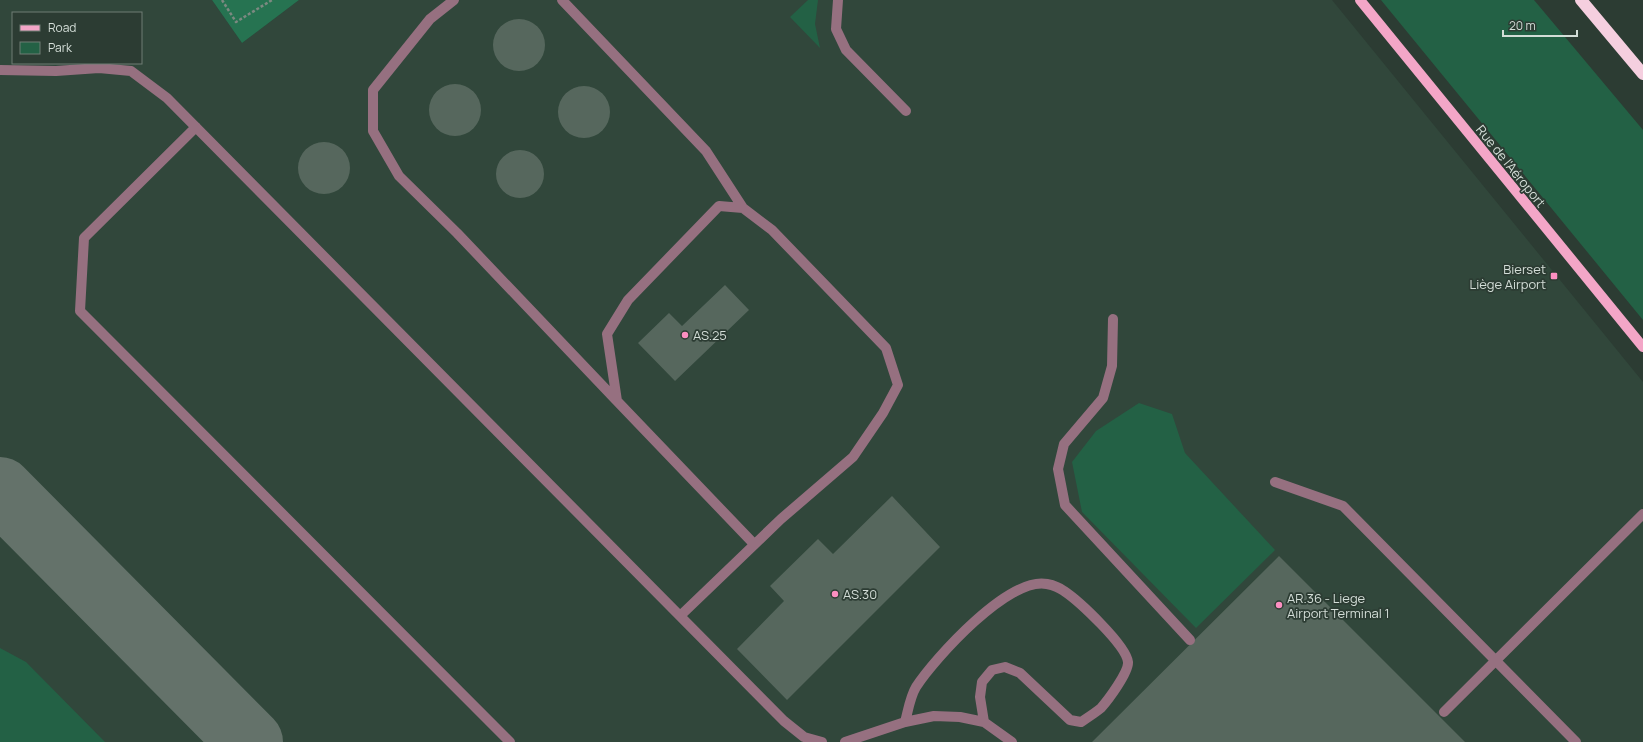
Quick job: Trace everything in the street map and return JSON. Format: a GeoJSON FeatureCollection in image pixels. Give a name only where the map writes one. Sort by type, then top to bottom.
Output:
{"type":"FeatureCollection","features":[{"type":"Feature","properties":{"kind":"highway"},"geometry":{"type":"LineString","coordinates":[[1581,0],[1643,74]]}},
{"type":"Feature","properties":{"kind":"main road","name":"Rue de l'Aéroport"},"geometry":{"type":"LineString","coordinates":[[1360,0],[1643,347]]}},
{"type":"Feature","properties":{"kind":"street"},"geometry":{"type":"LineString","coordinates":[[454,0],[430,19],[373,90],[374,131],[399,176],[457,233],[754,544]]}},
{"type":"Feature","properties":{"kind":"street"},"geometry":{"type":"LineString","coordinates":[[562,0],[706,151],[743,208],[772,230],[886,348],[898,385],[883,413],[853,457],[781,519],[680,616]]}},
{"type":"Feature","properties":{"kind":"street"},"geometry":{"type":"LineString","coordinates":[[838,0],[836,29],[846,50],[906,111]]}},
{"type":"Feature","properties":{"kind":"street"},"geometry":{"type":"LineString","coordinates":[[0,70],[56,71],[99,68],[131,71],[167,98],[784,720],[804,737],[822,742]]}},
{"type":"Feature","properties":{"kind":"street"},"geometry":{"type":"LineString","coordinates":[[196,127],[84,238],[80,311],[510,742]]}},
{"type":"Feature","properties":{"kind":"street"},"geometry":{"type":"LineString","coordinates":[[617,401],[607,334],[628,300],[719,206],[743,208]]}},
{"type":"Feature","properties":{"kind":"street"},"geometry":{"type":"LineString","coordinates":[[1113,319],[1112,366],[1103,398],[1064,444],[1058,469],[1065,505],[1190,640]]}},
{"type":"Feature","properties":{"kind":"street"},"geometry":{"type":"LineString","coordinates":[[1275,482],[1343,506],[1576,742]]}},
{"type":"Feature","properties":{"kind":"street"},"geometry":{"type":"LineString","coordinates":[[1444,712],[1643,514]]}},
{"type":"Feature","properties":{"kind":"street"},"geometry":{"type":"LineString","coordinates":[[905,722],[915,689],[937,660],[983,614],[1010,595],[1030,585],[1047,584],[1063,590],[1085,608],[1122,648],[1128,662],[1124,676],[1100,708],[1081,722],[1070,720],[1020,673],[1005,667],[992,670],[982,682],[980,697],[984,722]]}},
{"type":"Feature","properties":{"kind":"street"},"geometry":{"type":"LineString","coordinates":[[845,742],[905,722],[934,716],[960,717],[984,722],[1012,742]]}},
{"type":"Feature","properties":{"kind":"path"},"geometry":{"type":"LineString","coordinates":[[222,0],[236,22],[272,0]]}},
{"type":"Feature","properties":{"kind":"shaded area"},"geometry":{"type":"Polygon","coordinates":[[[0,0],[212,0],[242,43],[299,0],[1332,0],[1643,382],[1643,742],[0,742],[0,0]]]}},
{"type":"Feature","properties":{"kind":"green space"},"geometry":{"type":"Polygon","coordinates":[[[212,0],[299,0],[242,43],[212,0]]]}},
{"type":"Feature","properties":{"kind":"green space"},"geometry":{"type":"Polygon","coordinates":[[[808,0],[818,0],[815,24],[820,48],[790,17],[808,0]]]}},
{"type":"Feature","properties":{"kind":"green space"},"geometry":{"type":"Polygon","coordinates":[[[1381,0],[1534,0],[1643,130],[1643,320],[1381,0]]]}},
{"type":"Feature","properties":{"kind":"green space"},"geometry":{"type":"Polygon","coordinates":[[[1139,403],[1172,414],[1185,453],[1275,550],[1196,628],[1082,512],[1072,462],[1096,431],[1139,403]]]}},
{"type":"Feature","properties":{"kind":"green space"},"geometry":{"type":"Polygon","coordinates":[[[0,648],[26,662],[105,742],[0,742],[0,648]]]}},
{"type":"Feature","properties":{"kind":"building"},"geometry":{"type":"Polygon","coordinates":[[[519,19],[529,21],[537,27],[543,35],[545,45],[543,55],[537,63],[529,69],[519,71],[509,69],[501,63],[495,55],[493,45],[495,35],[501,27],[509,21],[519,19]]]}},
{"type":"Feature","properties":{"kind":"building"},"geometry":{"type":"Polygon","coordinates":[[[450,84],[460,84],[474,91],[481,105],[481,115],[474,129],[460,136],[450,136],[440,132],[433,125],[429,115],[429,105],[433,95],[440,88],[450,84]]]}},
{"type":"Feature","properties":{"kind":"building"},"geometry":{"type":"Polygon","coordinates":[[[584,86],[594,88],[602,94],[608,102],[610,112],[608,122],[602,130],[594,136],[584,138],[574,136],[566,130],[560,122],[558,112],[560,102],[566,94],[574,88],[584,86]]]}},
{"type":"Feature","properties":{"kind":"building"},"geometry":{"type":"Polygon","coordinates":[[[324,142],[334,144],[342,150],[348,158],[350,168],[348,178],[342,186],[334,192],[324,194],[314,192],[306,186],[300,178],[298,168],[300,158],[306,150],[314,144],[324,142]]]}},
{"type":"Feature","properties":{"kind":"building"},"geometry":{"type":"Polygon","coordinates":[[[515,150],[525,150],[534,154],[540,160],[544,169],[544,179],[540,188],[534,194],[525,198],[515,198],[506,194],[500,188],[496,179],[496,169],[500,160],[506,154],[515,150]]]}},
{"type":"Feature","properties":{"kind":"building","name":"AS.25"},"geometry":{"type":"Polygon","coordinates":[[[725,285],[749,310],[675,381],[638,343],[669,313],[682,326],[725,285]]]}},
{"type":"Feature","properties":{"kind":"building","name":"AS.30"},"geometry":{"type":"Polygon","coordinates":[[[892,496],[940,547],[787,700],[737,649],[784,601],[770,586],[818,539],[833,554],[892,496]]]}},
{"type":"Feature","properties":{"kind":"building","name":"AR.36 - Liege Airport Terminal 1"},"geometry":{"type":"Polygon","coordinates":[[[1279,556],[1465,742],[1092,742],[1279,556]]]}},
{"type":"Feature","properties":{"kind":"taxiway"},"geometry":{"type":"LineString","coordinates":[[0,490],[250,742]]}},
{"type":"Feature","properties":{"kind":"place","name":"Bierset Liège Airport"},"geometry":{"type":"Point","coordinates":[1554,276]}},
{"type":"Feature","properties":{"kind":"place","name":"AS.25"},"geometry":{"type":"Point","coordinates":[685,335]}},
{"type":"Feature","properties":{"kind":"place","name":"AS.30"},"geometry":{"type":"Point","coordinates":[835,594]}},
{"type":"Feature","properties":{"kind":"place","name":"AR.36 - Liege Airport Terminal 1"},"geometry":{"type":"Point","coordinates":[1279,605]}}]}
